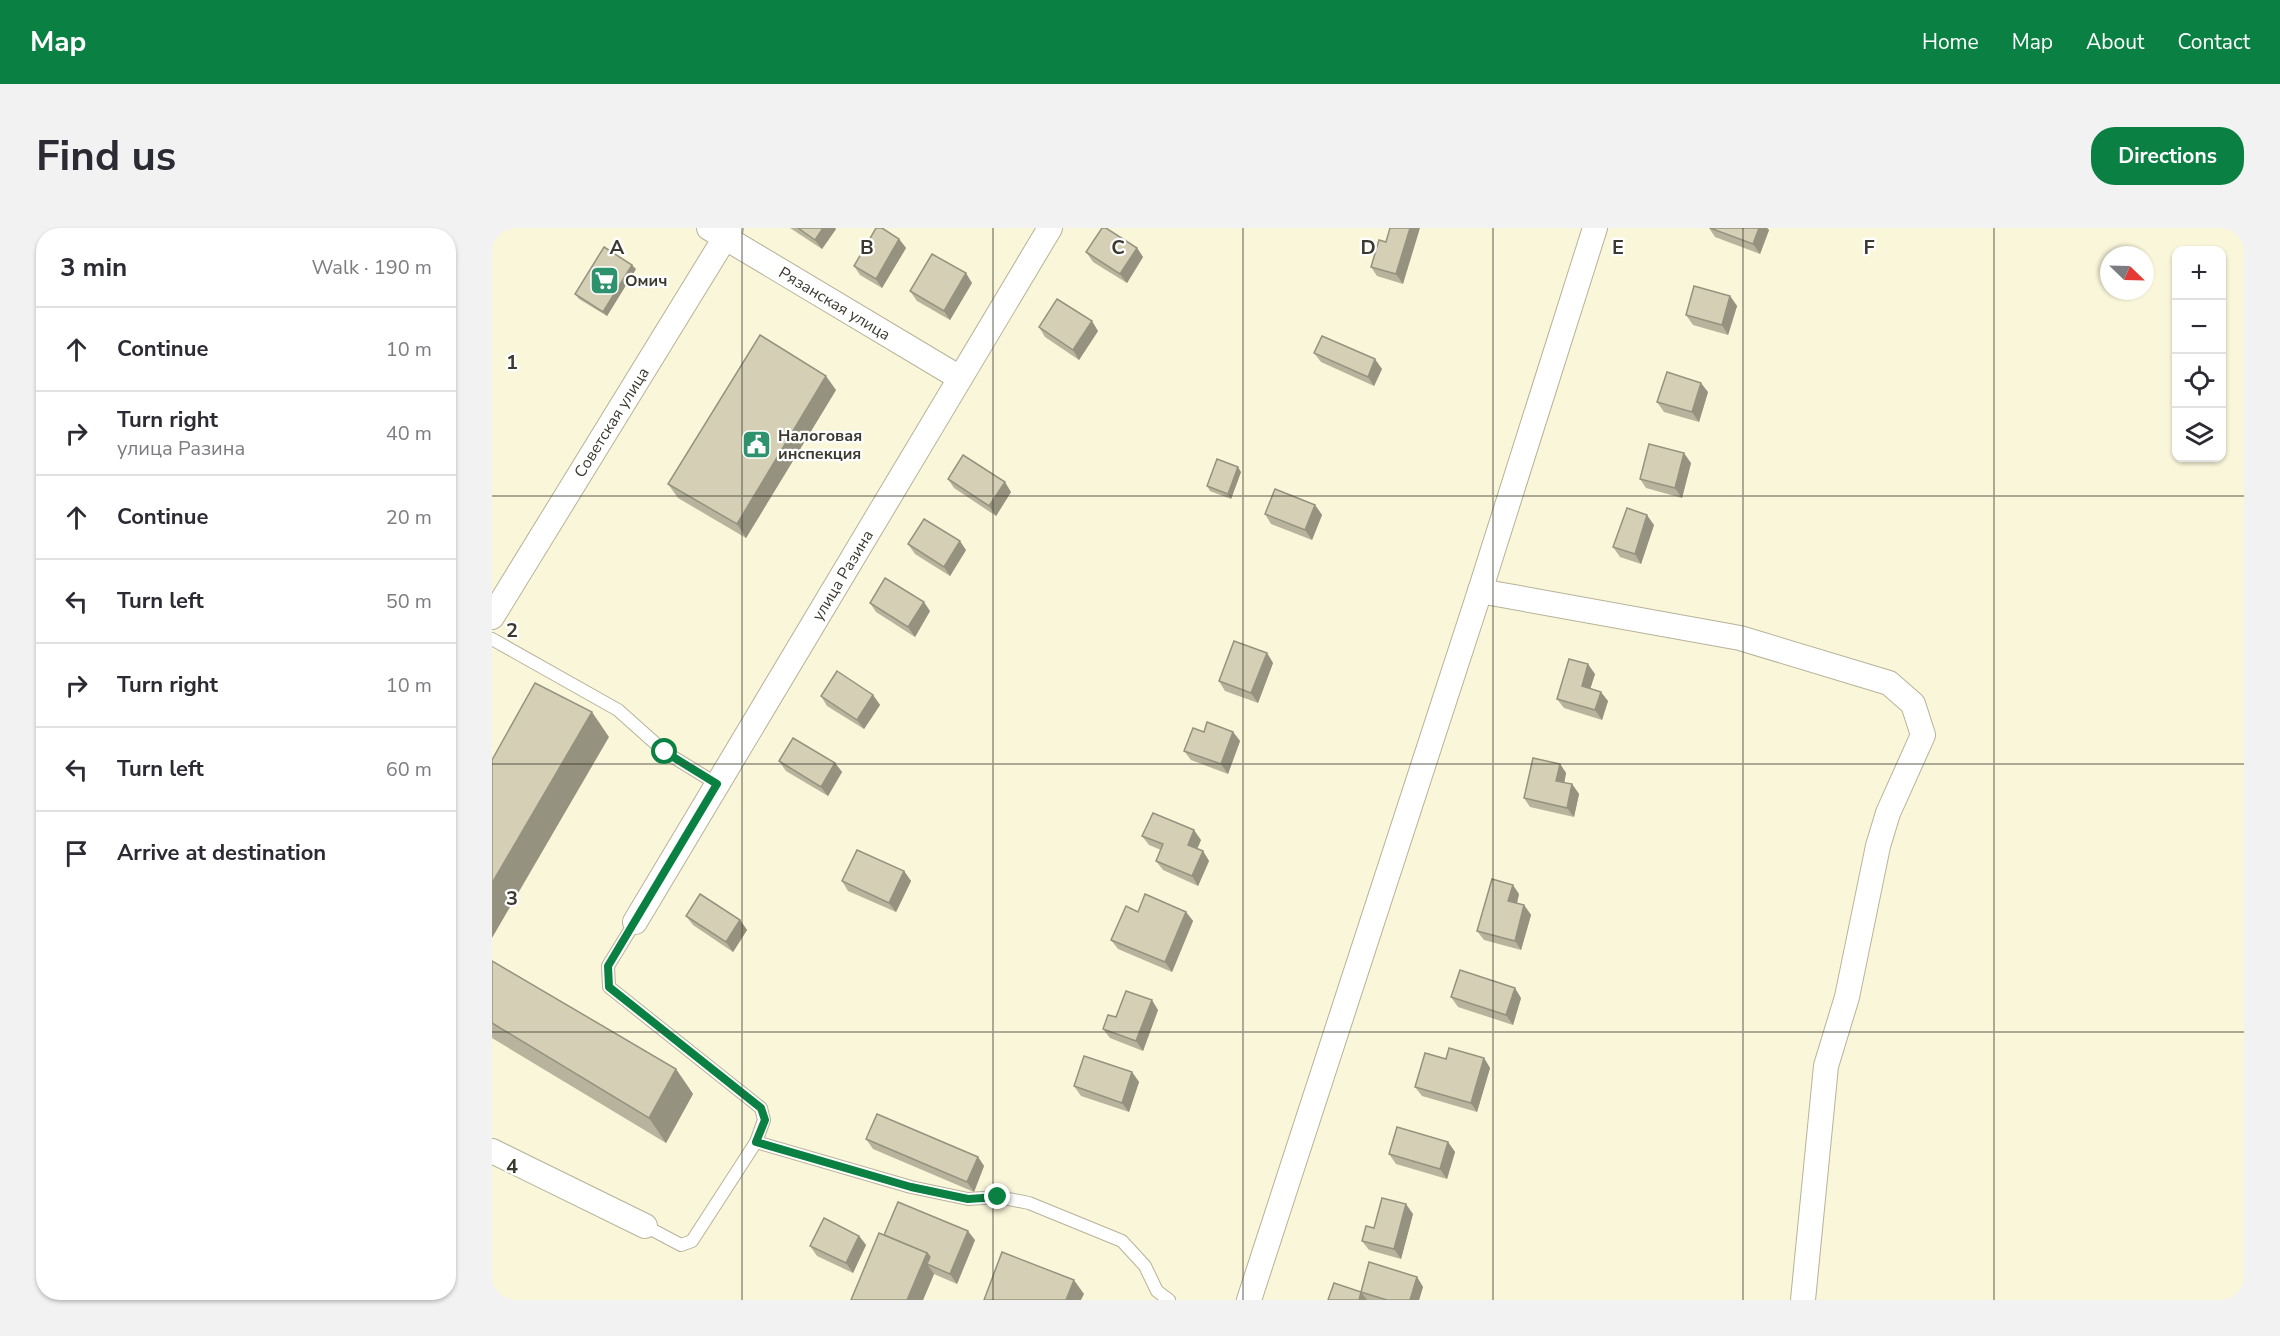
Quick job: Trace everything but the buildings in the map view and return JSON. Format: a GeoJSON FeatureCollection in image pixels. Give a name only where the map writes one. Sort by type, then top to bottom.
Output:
{"type":"FeatureCollection","features":[{"type":"Feature","properties":{"kind":"street","name":"улица Разина"},"geometry":{"type":"LineString","coordinates":[[635,922],[1050,228]]}},
{"type":"Feature","properties":{"kind":"street"},"geometry":{"type":"LineString","coordinates":[[1249,1300],[1480,591],[1595,228]]}},
{"type":"Feature","properties":{"kind":"street","name":"Рязанская улица"},"geometry":{"type":"LineString","coordinates":[[722,231],[960,378]]}},
{"type":"Feature","properties":{"kind":"street","name":"Советская улица"},"geometry":{"type":"LineString","coordinates":[[492,617],[722,231]]}},
{"type":"Feature","properties":{"kind":"street"},"geometry":{"type":"LineString","coordinates":[[1480,591],[1740,638],[1888,683],[1913,704],[1923,735],[1884,824],[1847,997],[1826,1066],[1803,1300]]}},
{"type":"Feature","properties":{"kind":"street"},"geometry":{"type":"LineString","coordinates":[[492,1151],[645,1226]]}},
{"type":"Feature","properties":{"kind":"lane"},"geometry":{"type":"LineString","coordinates":[[492,639],[618,710],[665,752],[717,784]]}},
{"type":"Feature","properties":{"kind":"lane"},"geometry":{"type":"LineString","coordinates":[[635,922],[608,966],[609,987],[761,1108],[765,1120],[756,1142],[692,1241],[681,1245],[645,1226]]}},
{"type":"Feature","properties":{"kind":"lane"},"geometry":{"type":"LineString","coordinates":[[756,1142],[911,1187],[968,1199],[998,1197],[1029,1203],[1122,1241],[1145,1266],[1157,1291],[1169,1300]]}},
{"type":"Feature","properties":{"kind":"place","name":"Омич"},"geometry":{"type":"Point","coordinates":[604,280]}},
{"type":"Feature","properties":{"kind":"place","name":"Налоговая инспекция"},"geometry":{"type":"Point","coordinates":[757,444]}},
{"type":"Feature","properties":{"kind":"route"},"geometry":{"type":"LineString","coordinates":[[665,752],[717,784],[608,966],[609,987],[761,1108],[765,1120],[756,1142],[911,1187],[968,1199],[998,1197]]}}]}
